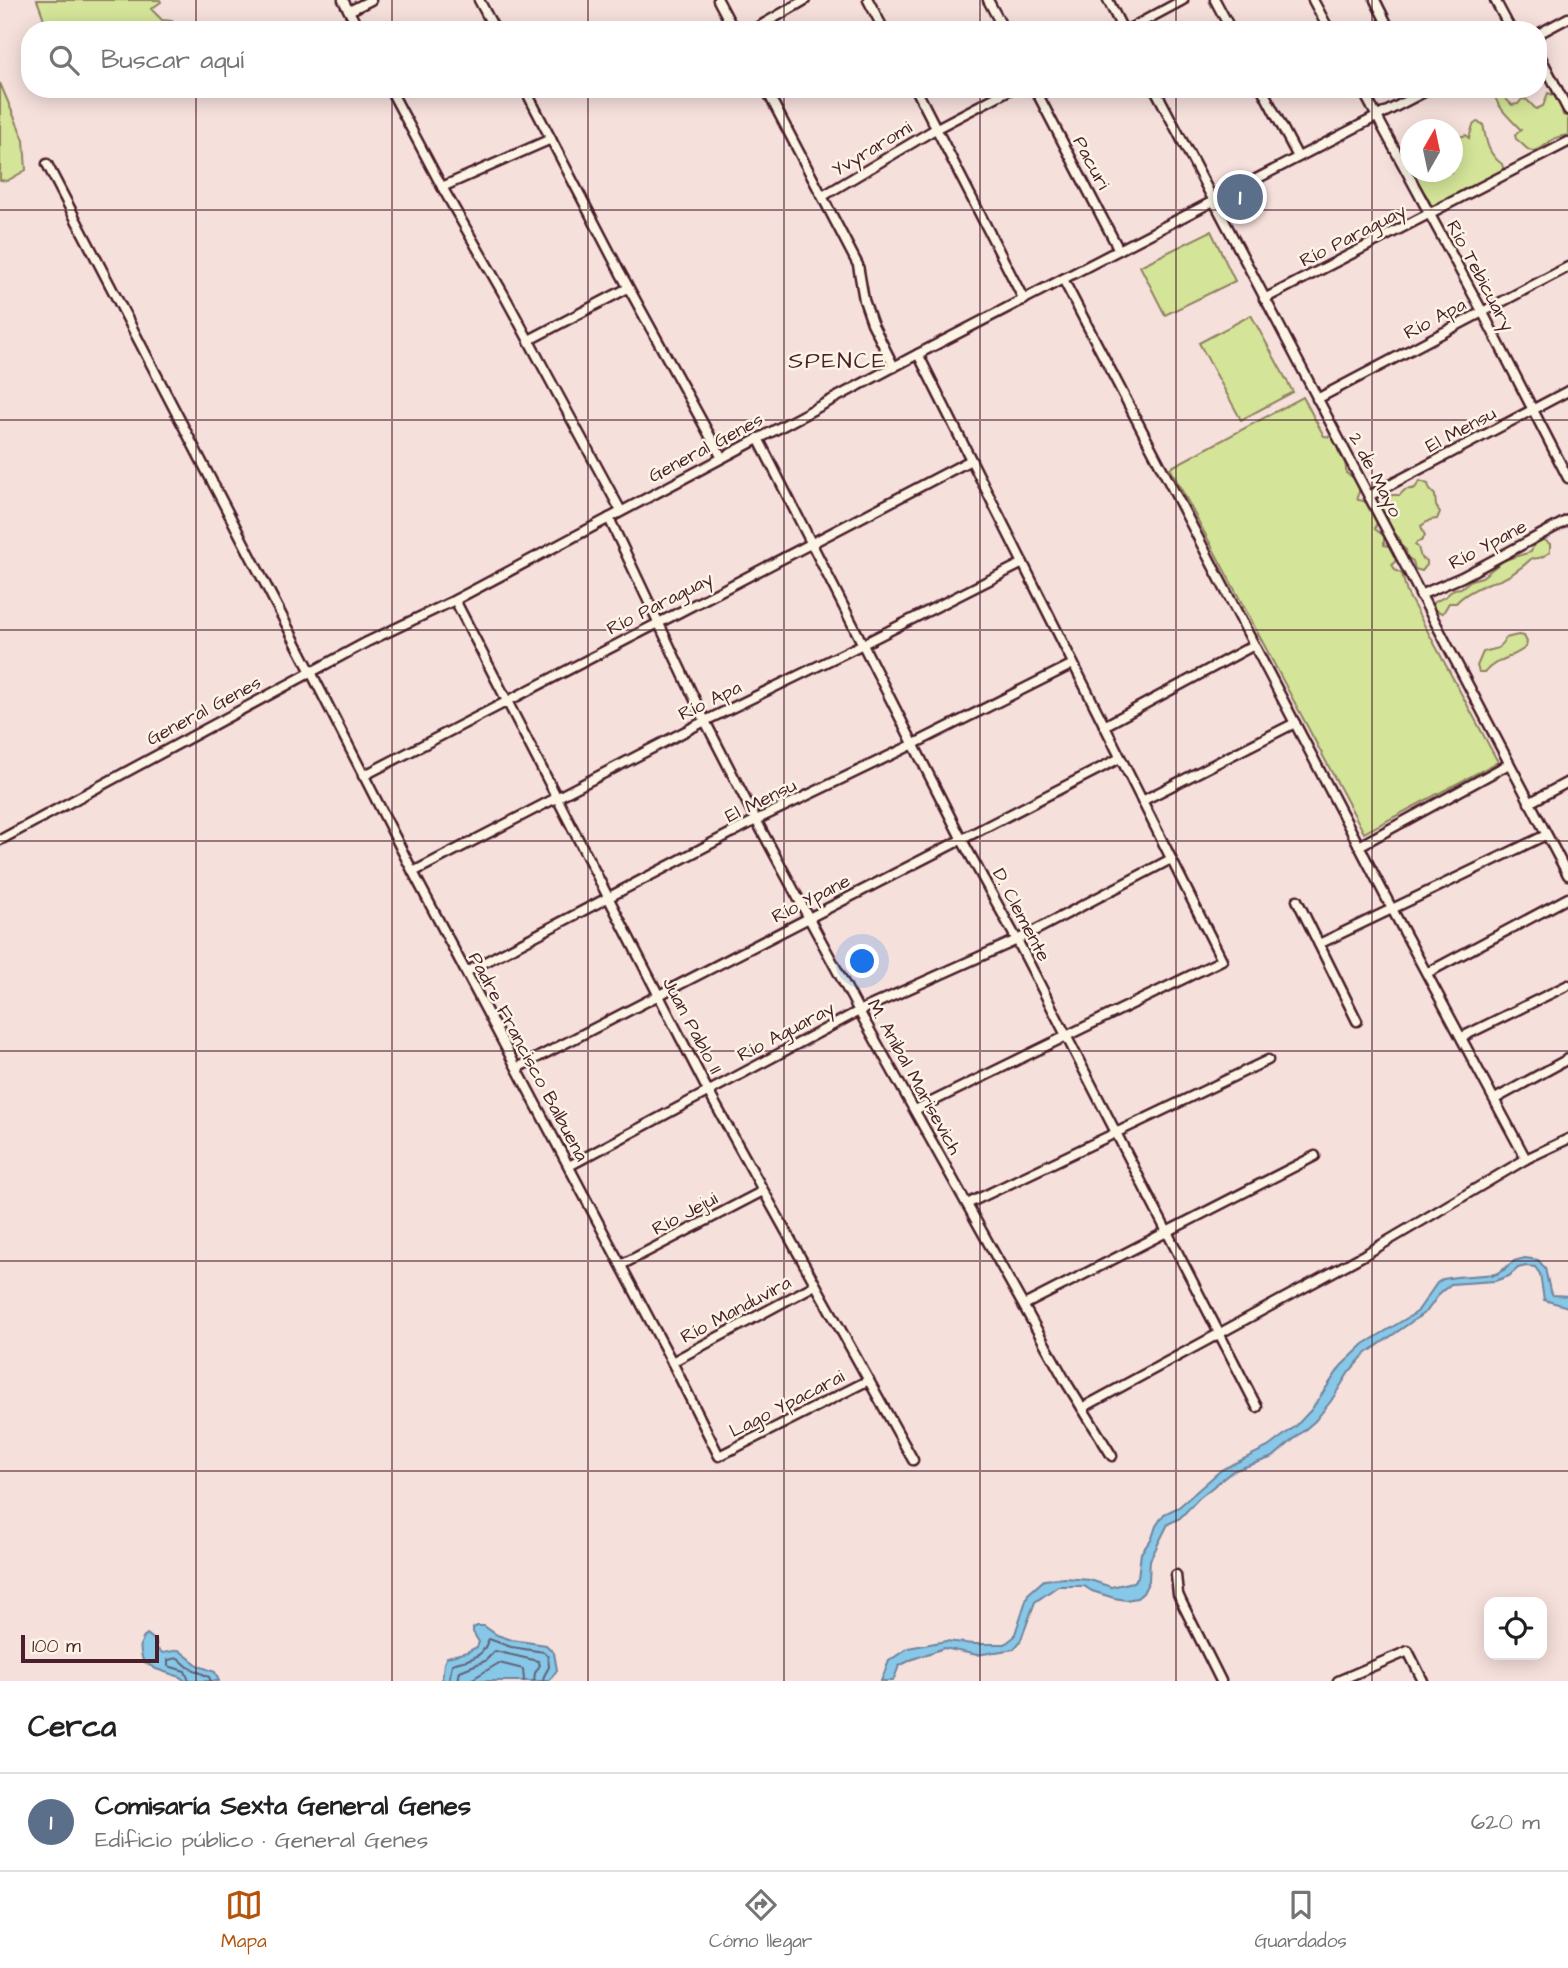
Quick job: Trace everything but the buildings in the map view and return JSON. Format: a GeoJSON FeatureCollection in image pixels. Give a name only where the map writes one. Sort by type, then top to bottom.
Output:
{"type":"FeatureCollection","features":[{"type":"Feature","properties":{"kind":"street"},"geometry":{"type":"LineString","coordinates":[[343,0],[354,21]]}},
{"type":"Feature","properties":{"kind":"street"},"geometry":{"type":"LineString","coordinates":[[349,11],[371,0]]}},
{"type":"Feature","properties":{"kind":"street"},"geometry":{"type":"LineString","coordinates":[[479,0],[490,21]]}},
{"type":"Feature","properties":{"kind":"street"},"geometry":{"type":"LineString","coordinates":[[718,0],[729,21]]}},
{"type":"Feature","properties":{"kind":"street"},"geometry":{"type":"LineString","coordinates":[[768,21],[805,0]]}},
{"type":"Feature","properties":{"kind":"street"},"geometry":{"type":"LineString","coordinates":[[868,0],[879,21]]}},
{"type":"Feature","properties":{"kind":"street"},"geometry":{"type":"LineString","coordinates":[[988,0],[999,21]]}},
{"type":"Feature","properties":{"kind":"street"},"geometry":{"type":"LineString","coordinates":[[1108,0],[1120,21]]}},
{"type":"Feature","properties":{"kind":"street"},"geometry":{"type":"LineString","coordinates":[[1142,21],[1183,0]]}},
{"type":"Feature","properties":{"kind":"street"},"geometry":{"type":"LineString","coordinates":[[1215,0],[1226,21]]}},
{"type":"Feature","properties":{"kind":"street"},"geometry":{"type":"LineString","coordinates":[[1313,0],[1324,21]]}},
{"type":"Feature","properties":{"kind":"street"},"geometry":{"type":"LineString","coordinates":[[1375,0],[1386,21]]}},
{"type":"Feature","properties":{"kind":"street"},"geometry":{"type":"LineString","coordinates":[[1495,0],[1506,21]]}},
{"type":"Feature","properties":{"kind":"street"},"geometry":{"type":"LineString","coordinates":[[1547,29],[1568,18]]}},
{"type":"Feature","properties":{"kind":"street"},"geometry":{"type":"LineString","coordinates":[[1547,69],[1568,110]]}},
{"type":"Feature","properties":{"kind":"street"},"geometry":{"type":"LineString","coordinates":[[395,98],[621,512]]}},
{"type":"Feature","properties":{"kind":"street"},"geometry":{"type":"LineString","coordinates":[[530,98],[628,288],[722,458]]}},
{"type":"Feature","properties":{"kind":"street"},"geometry":{"type":"LineString","coordinates":[[771,98],[858,265],[864,300],[872,323],[894,367]]}},
{"type":"Feature","properties":{"kind":"street"},"geometry":{"type":"LineString","coordinates":[[921,98],[1024,300]]}},
{"type":"Feature","properties":{"kind":"street","name":"Yvyraromi"},"geometry":{"type":"LineString","coordinates":[[823,196],[937,128],[994,98]]}},
{"type":"Feature","properties":{"kind":"street","name":"Pacuri"},"geometry":{"type":"LineString","coordinates":[[1040,98],[1119,250]]}},
{"type":"Feature","properties":{"kind":"street","name":"2 de Mayo"},"geometry":{"type":"LineString","coordinates":[[1160,98],[1568,875]]}},
{"type":"Feature","properties":{"kind":"street"},"geometry":{"type":"LineString","coordinates":[[1267,98],[1298,157]]}},
{"type":"Feature","properties":{"kind":"street","name":"Río Tebicuary"},"geometry":{"type":"LineString","coordinates":[[1367,98],[1568,478]]}},
{"type":"Feature","properties":{"kind":"street","name":"General Genes"},"geometry":{"type":"LineString","coordinates":[[0,840],[367,642],[455,600],[758,438],[1411,98]]}},
{"type":"Feature","properties":{"kind":"street"},"geometry":{"type":"LineString","coordinates":[[442,187],[551,139]]}},
{"type":"Feature","properties":{"kind":"street","name":"Río Paraguay"},"geometry":{"type":"LineString","coordinates":[[1264,299],[1568,142]]}},
{"type":"Feature","properties":{"kind":"street","name":"Padre Francisco Balbuena"},"geometry":{"type":"LineString","coordinates":[[47,164],[719,1456]]}},
{"type":"Feature","properties":{"kind":"street","name":"Río Apa"},"geometry":{"type":"LineString","coordinates":[[1317,399],[1568,267]]}},
{"type":"Feature","properties":{"kind":"street"},"geometry":{"type":"LineString","coordinates":[[1063,279],[1392,909],[1526,1159]]}},
{"type":"Feature","properties":{"kind":"street"},"geometry":{"type":"LineString","coordinates":[[529,340],[628,288]]}},
{"type":"Feature","properties":{"kind":"street"},"geometry":{"type":"LineString","coordinates":[[915,1110],[1222,960],[918,354]]}},
{"type":"Feature","properties":{"kind":"street","name":"El Mensu"},"geometry":{"type":"LineString","coordinates":[[1369,496],[1568,391]]}},
{"type":"Feature","properties":{"kind":"street","name":"D. Clemente"},"geometry":{"type":"LineString","coordinates":[[758,438],[962,840],[1067,1036],[1257,1407]]}},
{"type":"Feature","properties":{"kind":"street","name":"Río Paraguay"},"geometry":{"type":"LineString","coordinates":[[363,776],[971,460]]}},
{"type":"Feature","properties":{"kind":"street","name":"M. Anibal Marisevich"},"geometry":{"type":"LineString","coordinates":[[609,518],[705,721],[808,918],[967,1205],[1112,1456]]}},
{"type":"Feature","properties":{"kind":"street","name":"Río Ypane"},"geometry":{"type":"LineString","coordinates":[[1420,595],[1462,577],[1568,520]]}},
{"type":"Feature","properties":{"kind":"street","name":"Río Apa"},"geometry":{"type":"LineString","coordinates":[[413,872],[705,721],[1023,563]]}},
{"type":"Feature","properties":{"kind":"street","name":"Juan Pablo II"},"geometry":{"type":"LineString","coordinates":[[455,600],[708,1091],[913,1460]]}},
{"type":"Feature","properties":{"kind":"street"},"geometry":{"type":"LineString","coordinates":[[1104,726],[1254,645]]}},
{"type":"Feature","properties":{"kind":"street","name":"El Mensu"},"geometry":{"type":"LineString","coordinates":[[466,972],[756,820],[1073,664]]}},
{"type":"Feature","properties":{"kind":"street"},"geometry":{"type":"LineString","coordinates":[[1142,801],[1295,723]]}},
{"type":"Feature","properties":{"kind":"street","name":"Río Ypane"},"geometry":{"type":"LineString","coordinates":[[517,1068],[1121,758]]}},
{"type":"Feature","properties":{"kind":"street"},"geometry":{"type":"LineString","coordinates":[[1359,846],[1509,764]]}},
{"type":"Feature","properties":{"kind":"street"},"geometry":{"type":"LineString","coordinates":[[1529,803],[1568,782]]}},
{"type":"Feature","properties":{"kind":"street"},"geometry":{"type":"LineString","coordinates":[[1319,944],[1546,835]]}},
{"type":"Feature","properties":{"kind":"street","name":"Río Aguaray"},"geometry":{"type":"LineString","coordinates":[[569,1166],[859,1011],[1017,940],[1171,859]]}},
{"type":"Feature","properties":{"kind":"street"},"geometry":{"type":"LineString","coordinates":[[1427,973],[1568,898]]}},
{"type":"Feature","properties":{"kind":"street"},"geometry":{"type":"LineString","coordinates":[[1297,900],[1357,1021]]}},
{"type":"Feature","properties":{"kind":"street"},"geometry":{"type":"LineString","coordinates":[[1462,1037],[1568,985]]}},
{"type":"Feature","properties":{"kind":"street"},"geometry":{"type":"LineString","coordinates":[[1495,1099],[1568,1059]]}},
{"type":"Feature","properties":{"kind":"street"},"geometry":{"type":"LineString","coordinates":[[967,1205],[1268,1060]]}},
{"type":"Feature","properties":{"kind":"street"},"geometry":{"type":"LineString","coordinates":[[1082,1408],[1364,1255],[1526,1159],[1568,1139]]}},
{"type":"Feature","properties":{"kind":"street"},"geometry":{"type":"LineString","coordinates":[[1024,1305],[1315,1156]]}},
{"type":"Feature","properties":{"kind":"street","name":"Río Jejui"},"geometry":{"type":"LineString","coordinates":[[621,1265],[763,1191]]}},
{"type":"Feature","properties":{"kind":"street","name":"Río Manduvira"},"geometry":{"type":"LineString","coordinates":[[672,1362],[815,1285]]}},
{"type":"Feature","properties":{"kind":"street","name":"Lago Ypacarai"},"geometry":{"type":"LineString","coordinates":[[719,1456],[869,1380]]}},
{"type":"Feature","properties":{"kind":"street"},"geometry":{"type":"LineString","coordinates":[[1176,1575],[1181,1601],[1222,1681]]}},
{"type":"Feature","properties":{"kind":"street"},"geometry":{"type":"LineString","coordinates":[[1338,1681],[1408,1651],[1423,1681]]}},
{"type":"Feature","properties":{"kind":"green space"},"geometry":{"type":"Polygon","coordinates":[[[37,0],[160,0],[161,2],[151,9],[162,20],[172,21],[45,21],[37,0]]]}},
{"type":"Feature","properties":{"kind":"green space"},"geometry":{"type":"Polygon","coordinates":[[[0,83],[24,140],[26,170],[7,181],[0,180],[0,83]]]}},
{"type":"Feature","properties":{"kind":"green space"},"geometry":{"type":"Polygon","coordinates":[[[1548,93],[1557,99],[1563,115],[1568,117],[1568,135],[1556,138],[1540,149],[1529,150],[1516,139],[1515,135],[1521,130],[1502,110],[1495,98],[1505,98],[1512,105],[1518,104],[1522,99],[1527,100],[1536,109],[1543,106],[1548,93]]]}},
{"type":"Feature","properties":{"kind":"green space"},"geometry":{"type":"Polygon","coordinates":[[[1477,122],[1483,124],[1488,147],[1502,164],[1504,171],[1462,190],[1440,207],[1431,205],[1414,182],[1463,182],[1463,136],[1469,138],[1473,125],[1477,122]]]}},
{"type":"Feature","properties":{"kind":"green space"},"geometry":{"type":"Polygon","coordinates":[[[1211,231],[1235,281],[1165,315],[1140,266],[1211,231]]]}},
{"type":"Feature","properties":{"kind":"green space"},"geometry":{"type":"Polygon","coordinates":[[[1251,315],[1293,392],[1241,420],[1199,343],[1251,315]]]}},
{"type":"Feature","properties":{"kind":"green space"},"geometry":{"type":"Polygon","coordinates":[[[1303,397],[1324,436],[1334,438],[1346,473],[1359,486],[1358,500],[1367,504],[1378,518],[1375,529],[1384,536],[1384,545],[1389,546],[1396,554],[1392,564],[1395,570],[1402,574],[1407,593],[1498,762],[1364,833],[1170,468],[1303,397]]]}},
{"type":"Feature","properties":{"kind":"green space"},"geometry":{"type":"Polygon","coordinates":[[[1420,481],[1428,484],[1435,495],[1436,506],[1440,512],[1437,519],[1421,526],[1425,536],[1415,545],[1421,558],[1427,561],[1422,571],[1415,569],[1413,561],[1407,557],[1406,550],[1400,545],[1399,538],[1389,524],[1388,515],[1381,510],[1383,500],[1415,488],[1420,481]]]}},
{"type":"Feature","properties":{"kind":"green space"},"geometry":{"type":"Polygon","coordinates":[[[1543,539],[1550,544],[1550,552],[1544,556],[1532,558],[1509,576],[1476,589],[1456,603],[1449,603],[1443,613],[1436,611],[1432,605],[1454,589],[1482,577],[1504,560],[1531,552],[1535,541],[1543,539]]]}},
{"type":"Feature","properties":{"kind":"green space"},"geometry":{"type":"Polygon","coordinates":[[[1524,636],[1526,647],[1494,664],[1485,672],[1479,672],[1477,666],[1483,652],[1498,648],[1506,638],[1524,636]]]}},
{"type":"Feature","properties":{"kind":"water"},"geometry":{"type":"Polygon","coordinates":[[[1525,1258],[1538,1260],[1545,1268],[1550,1291],[1553,1295],[1568,1296],[1568,1307],[1544,1300],[1540,1274],[1535,1267],[1518,1268],[1509,1276],[1495,1281],[1451,1284],[1440,1293],[1427,1311],[1364,1355],[1315,1421],[1273,1457],[1233,1471],[1199,1498],[1180,1518],[1168,1524],[1150,1560],[1149,1581],[1137,1598],[1114,1598],[1084,1586],[1058,1586],[1035,1602],[1020,1642],[1014,1649],[977,1655],[944,1648],[899,1666],[893,1681],[881,1681],[889,1661],[908,1648],[946,1641],[1005,1644],[1014,1637],[1028,1594],[1044,1580],[1090,1580],[1111,1587],[1133,1582],[1138,1577],[1141,1553],[1164,1514],[1179,1507],[1221,1470],[1268,1447],[1296,1426],[1311,1410],[1341,1366],[1364,1344],[1417,1312],[1437,1283],[1456,1277],[1497,1274],[1514,1261],[1525,1258]]]}},
{"type":"Feature","properties":{"kind":"water"},"geometry":{"type":"Polygon","coordinates":[[[484,1626],[497,1635],[512,1640],[546,1645],[554,1653],[557,1670],[549,1681],[442,1681],[447,1657],[477,1647],[479,1642],[473,1628],[484,1626]]]}},
{"type":"Feature","properties":{"kind":"water"},"geometry":{"type":"Polygon","coordinates":[[[147,1634],[156,1641],[157,1649],[163,1653],[179,1650],[199,1666],[215,1672],[219,1681],[185,1681],[143,1661],[140,1646],[147,1634]]]}},
{"type":"Feature","properties":{"kind":"waterway"},"geometry":{"type":"LineString","coordinates":[[1492,1276],[1505,1269]]}},
{"type":"Feature","properties":{"kind":"place","name":"Comisaría Sexta General Genes"},"geometry":{"type":"Point","coordinates":[1240,197]}},
{"type":"Feature","properties":{"kind":"district","name":"SPENCE"},"geometry":{"type":"Point","coordinates":[838,361]}}]}
